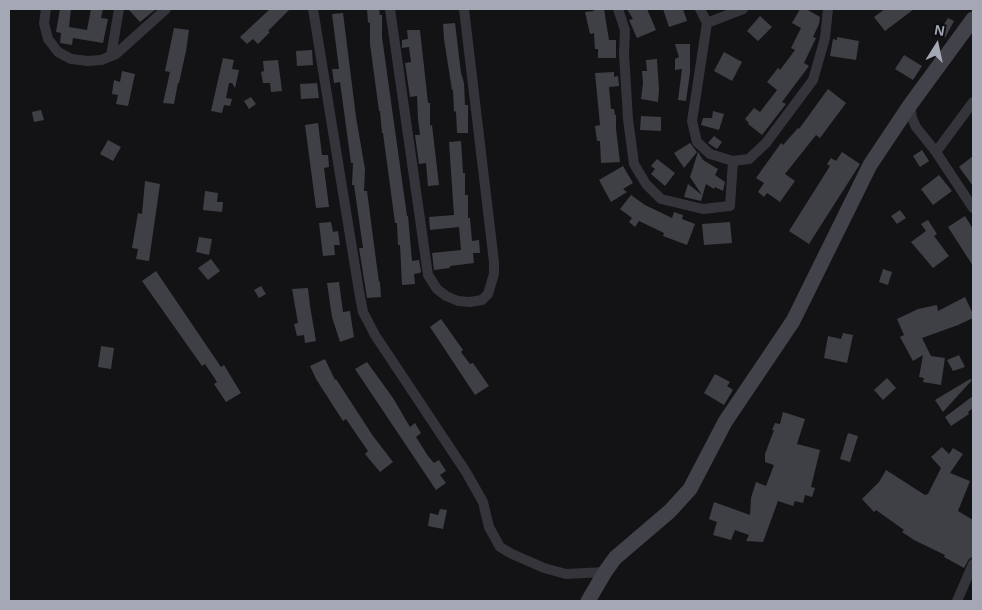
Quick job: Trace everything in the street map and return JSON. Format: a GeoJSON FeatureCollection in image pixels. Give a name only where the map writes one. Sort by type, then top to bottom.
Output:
{"type":"FeatureCollection","features":[{"type":"Feature","properties":{"kind":"main road"},"geometry":{"type":"LineString","coordinates":[[588,601],[604,572],[615,558],[670,511],[690,489],[725,422],[793,321],[870,165],[910,104],[973,19]]}},
{"type":"Feature","properties":{"kind":"street"},"geometry":{"type":"LineString","coordinates":[[46,9],[44,23],[48,39],[58,52],[71,59],[88,61],[101,60],[116,54],[166,9]]}},
{"type":"Feature","properties":{"kind":"street"},"geometry":{"type":"LineString","coordinates":[[111,56],[119,9]]}},
{"type":"Feature","properties":{"kind":"street"},"geometry":{"type":"LineString","coordinates":[[313,9],[359,291],[364,312],[375,335],[466,472],[483,502],[489,527],[500,547],[544,568],[566,574],[604,572]]}},
{"type":"Feature","properties":{"kind":"street"},"geometry":{"type":"LineString","coordinates":[[390,9],[428,275],[437,288],[446,296],[458,301],[470,302],[482,300],[488,294],[494,274],[494,262],[464,9]]}},
{"type":"Feature","properties":{"kind":"street"},"geometry":{"type":"LineString","coordinates":[[618,9],[625,30],[624,54],[628,119],[634,164],[646,184],[661,199],[703,209],[730,206],[733,161]]}},
{"type":"Feature","properties":{"kind":"street"},"geometry":{"type":"LineString","coordinates":[[700,9],[707,23],[692,121],[696,142],[710,154],[733,161],[749,159],[766,142],[813,80],[823,47],[828,9]]}},
{"type":"Feature","properties":{"kind":"street"},"geometry":{"type":"LineString","coordinates":[[707,23],[743,9]]}},
{"type":"Feature","properties":{"kind":"street"},"geometry":{"type":"LineString","coordinates":[[936,152],[973,102]]}},
{"type":"Feature","properties":{"kind":"street"},"geometry":{"type":"LineString","coordinates":[[910,104],[912,118],[916,127],[936,152],[973,208]]}},
{"type":"Feature","properties":{"kind":"street"},"geometry":{"type":"LineString","coordinates":[[957,601],[973,564]]}},
{"type":"Feature","properties":{"kind":"building"},"geometry":{"type":"Polygon","coordinates":[[[60,9],[71,9],[69,27],[87,30],[91,9],[103,9],[101,18],[108,19],[103,43],[73,38],[72,45],[60,43],[61,33],[56,32],[60,9]]]}},
{"type":"Feature","properties":{"kind":"building"},"geometry":{"type":"Polygon","coordinates":[[[128,9],[156,9],[140,22],[128,9]]]}},
{"type":"Feature","properties":{"kind":"building"},"geometry":{"type":"Polygon","coordinates":[[[270,9],[290,9],[258,44],[253,39],[247,44],[240,37],[270,9]]]}},
{"type":"Feature","properties":{"kind":"building"},"geometry":{"type":"Polygon","coordinates":[[[367,9],[379,9],[380,15],[382,15],[382,37],[408,216],[412,261],[419,260],[421,271],[414,274],[415,284],[402,285],[400,245],[398,245],[397,223],[395,223],[382,133],[367,9]]]}},
{"type":"Feature","properties":{"kind":"building"},"geometry":{"type":"Polygon","coordinates":[[[594,9],[604,9],[609,40],[616,40],[616,58],[598,58],[598,49],[595,49],[594,33],[590,34],[585,12],[594,11],[594,9]]]}},
{"type":"Feature","properties":{"kind":"building"},"geometry":{"type":"Polygon","coordinates":[[[627,9],[647,9],[656,30],[637,38],[629,20],[633,19],[627,9]]]}},
{"type":"Feature","properties":{"kind":"building"},"geometry":{"type":"Polygon","coordinates":[[[663,9],[683,9],[687,21],[669,27],[663,9]]]}},
{"type":"Feature","properties":{"kind":"building"},"geometry":{"type":"Polygon","coordinates":[[[800,9],[806,9],[820,17],[813,37],[816,38],[804,63],[809,66],[782,102],[786,104],[762,135],[748,124],[745,119],[754,108],[760,112],[777,90],[767,82],[778,68],[780,70],[795,50],[791,48],[801,28],[792,23],[800,9]]]}},
{"type":"Feature","properties":{"kind":"building"},"geometry":{"type":"Polygon","coordinates":[[[885,9],[914,9],[885,31],[874,17],[885,9]]]}},
{"type":"Feature","properties":{"kind":"building"},"geometry":{"type":"Polygon","coordinates":[[[343,13],[356,117],[365,169],[364,191],[367,191],[381,297],[367,298],[359,248],[363,248],[354,185],[352,185],[353,163],[351,163],[340,82],[334,83],[332,69],[339,69],[332,14],[343,13]]]}},
{"type":"Feature","properties":{"kind":"building"},"geometry":{"type":"Polygon","coordinates":[[[760,16],[772,27],[758,41],[747,31],[760,16]]]}},
{"type":"Feature","properties":{"kind":"building"},"geometry":{"type":"Polygon","coordinates":[[[948,18],[954,21],[945,38],[938,34],[948,18]]]}},
{"type":"Feature","properties":{"kind":"building"},"geometry":{"type":"Polygon","coordinates":[[[455,23],[464,83],[465,105],[468,105],[468,133],[457,133],[456,111],[454,112],[453,90],[444,39],[443,24],[455,23]]]}},
{"type":"Feature","properties":{"kind":"building"},"geometry":{"type":"Polygon","coordinates":[[[174,28],[189,30],[174,104],[163,103],[170,72],[165,71],[174,28]]]}},
{"type":"Feature","properties":{"kind":"building"},"geometry":{"type":"Polygon","coordinates":[[[407,30],[420,30],[428,103],[430,103],[430,126],[432,125],[439,185],[428,186],[426,163],[419,164],[415,135],[420,135],[417,96],[410,97],[405,63],[411,62],[409,47],[402,48],[402,40],[408,39],[407,30]]]}},
{"type":"Feature","properties":{"kind":"building"},"geometry":{"type":"Polygon","coordinates":[[[837,37],[859,41],[856,60],[830,56],[833,39],[837,40],[837,37]]]}},
{"type":"Feature","properties":{"kind":"building"},"geometry":{"type":"Polygon","coordinates":[[[675,44],[690,44],[690,73],[686,101],[678,100],[682,69],[675,70],[675,59],[679,57],[675,44]]]}},
{"type":"Feature","properties":{"kind":"building"},"geometry":{"type":"Polygon","coordinates":[[[312,50],[313,65],[297,66],[296,51],[312,50]]]}},
{"type":"Feature","properties":{"kind":"building"},"geometry":{"type":"Polygon","coordinates":[[[724,52],[742,62],[732,81],[714,71],[724,52]]]}},
{"type":"Feature","properties":{"kind":"building"},"geometry":{"type":"Polygon","coordinates":[[[904,55],[922,66],[913,80],[895,69],[904,55]]]}},
{"type":"Feature","properties":{"kind":"building"},"geometry":{"type":"Polygon","coordinates":[[[223,58],[234,60],[232,69],[239,70],[235,88],[232,83],[229,83],[226,98],[232,99],[230,106],[224,105],[222,113],[211,111],[223,58]]]}},
{"type":"Feature","properties":{"kind":"building"},"geometry":{"type":"Polygon","coordinates":[[[657,59],[658,102],[641,99],[642,71],[647,71],[646,60],[657,59]]]}},
{"type":"Feature","properties":{"kind":"building"},"geometry":{"type":"Polygon","coordinates":[[[278,60],[282,91],[271,92],[270,83],[263,83],[261,72],[264,71],[263,61],[278,60]]]}},
{"type":"Feature","properties":{"kind":"building"},"geometry":{"type":"Polygon","coordinates":[[[122,71],[135,74],[128,106],[116,104],[118,95],[112,94],[114,80],[120,82],[122,71]]]}},
{"type":"Feature","properties":{"kind":"building"},"geometry":{"type":"Polygon","coordinates":[[[614,72],[614,77],[618,76],[619,86],[609,87],[611,109],[614,109],[616,115],[620,162],[601,163],[600,141],[597,141],[595,126],[600,125],[595,73],[614,72]]]}},
{"type":"Feature","properties":{"kind":"building"},"geometry":{"type":"Polygon","coordinates":[[[317,83],[319,98],[301,99],[300,84],[317,83]]]}},
{"type":"Feature","properties":{"kind":"building"},"geometry":{"type":"Polygon","coordinates":[[[828,89],[846,103],[820,138],[816,135],[785,174],[795,181],[780,202],[767,193],[764,197],[758,192],[764,183],[756,178],[781,143],[783,145],[799,129],[828,89]]]}},
{"type":"Feature","properties":{"kind":"building"},"geometry":{"type":"Polygon","coordinates":[[[251,97],[256,104],[249,109],[244,101],[251,97]]]}},
{"type":"Feature","properties":{"kind":"building"},"geometry":{"type":"Polygon","coordinates":[[[41,110],[44,120],[34,122],[32,112],[41,110]]]}},
{"type":"Feature","properties":{"kind":"building"},"geometry":{"type":"Polygon","coordinates":[[[713,111],[724,114],[719,130],[701,125],[703,118],[712,118],[713,111]]]}},
{"type":"Feature","properties":{"kind":"building"},"geometry":{"type":"Polygon","coordinates":[[[641,116],[661,117],[661,131],[640,130],[641,116]]]}},
{"type":"Feature","properties":{"kind":"building"},"geometry":{"type":"Polygon","coordinates":[[[318,123],[322,155],[328,155],[329,167],[324,168],[329,207],[316,208],[305,125],[318,123]]]}},
{"type":"Feature","properties":{"kind":"building"},"geometry":{"type":"Polygon","coordinates":[[[714,136],[722,142],[717,149],[708,143],[714,136]]]}},
{"type":"Feature","properties":{"kind":"building"},"geometry":{"type":"Polygon","coordinates":[[[108,140],[121,147],[113,161],[100,154],[108,140]]]}},
{"type":"Feature","properties":{"kind":"building"},"geometry":{"type":"Polygon","coordinates":[[[461,141],[463,173],[465,173],[465,195],[468,195],[468,218],[470,218],[472,241],[479,240],[480,253],[473,253],[474,263],[434,270],[432,253],[461,250],[459,227],[430,230],[429,217],[454,215],[449,142],[461,141]]]}},
{"type":"Feature","properties":{"kind":"building"},"geometry":{"type":"Polygon","coordinates":[[[690,143],[697,152],[684,168],[674,153],[690,143]]]}},
{"type":"Feature","properties":{"kind":"building"},"geometry":{"type":"Polygon","coordinates":[[[922,150],[929,161],[920,167],[913,156],[922,150]]]}},
{"type":"Feature","properties":{"kind":"building"},"geometry":{"type":"Polygon","coordinates":[[[698,152],[703,160],[718,169],[715,175],[725,182],[723,191],[715,187],[714,189],[706,184],[701,201],[684,197],[688,184],[702,195],[690,177],[698,152]]]}},
{"type":"Feature","properties":{"kind":"building"},"geometry":{"type":"Polygon","coordinates":[[[842,152],[860,164],[809,244],[789,231],[830,166],[827,164],[831,158],[836,161],[842,152]]]}},
{"type":"Feature","properties":{"kind":"building"},"geometry":{"type":"Polygon","coordinates":[[[973,156],[973,186],[959,167],[973,156]]]}},
{"type":"Feature","properties":{"kind":"building"},"geometry":{"type":"Polygon","coordinates":[[[657,159],[675,173],[665,186],[651,174],[655,169],[651,166],[657,159]]]}},
{"type":"Feature","properties":{"kind":"building"},"geometry":{"type":"Polygon","coordinates":[[[623,166],[633,183],[623,189],[627,192],[611,202],[599,180],[623,166]]]}},
{"type":"Feature","properties":{"kind":"building"},"geometry":{"type":"Polygon","coordinates":[[[939,175],[952,191],[933,205],[921,189],[939,175]]]}},
{"type":"Feature","properties":{"kind":"building"},"geometry":{"type":"Polygon","coordinates":[[[145,181],[160,184],[149,261],[136,259],[138,249],[132,248],[138,213],[142,214],[145,181]]]}},
{"type":"Feature","properties":{"kind":"building"},"geometry":{"type":"Polygon","coordinates":[[[205,191],[218,193],[217,202],[223,202],[222,212],[203,210],[205,191]]]}},
{"type":"Feature","properties":{"kind":"building"},"geometry":{"type":"Polygon","coordinates":[[[631,195],[645,205],[672,218],[674,212],[683,215],[682,219],[695,224],[687,245],[663,236],[664,233],[639,221],[635,227],[629,222],[632,218],[620,209],[631,195]]]}},
{"type":"Feature","properties":{"kind":"building"},"geometry":{"type":"Polygon","coordinates":[[[900,210],[906,218],[897,224],[891,216],[900,210]]]}},
{"type":"Feature","properties":{"kind":"building"},"geometry":{"type":"Polygon","coordinates":[[[965,216],[973,229],[973,266],[948,227],[965,216]]]}},
{"type":"Feature","properties":{"kind":"building"},"geometry":{"type":"Polygon","coordinates":[[[928,220],[937,234],[934,236],[949,256],[933,268],[911,242],[926,231],[921,224],[928,220]]]}},
{"type":"Feature","properties":{"kind":"building"},"geometry":{"type":"Polygon","coordinates":[[[331,222],[333,232],[338,231],[340,245],[334,245],[335,255],[323,256],[319,223],[331,222]]]}},
{"type":"Feature","properties":{"kind":"building"},"geometry":{"type":"Polygon","coordinates":[[[730,222],[732,243],[704,245],[702,224],[730,222]]]}},
{"type":"Feature","properties":{"kind":"building"},"geometry":{"type":"Polygon","coordinates":[[[199,237],[212,239],[209,255],[196,252],[199,237]]]}},
{"type":"Feature","properties":{"kind":"building"},"geometry":{"type":"Polygon","coordinates":[[[211,259],[220,271],[208,280],[198,268],[211,259]]]}},
{"type":"Feature","properties":{"kind":"building"},"geometry":{"type":"Polygon","coordinates":[[[883,269],[892,272],[888,285],[879,282],[883,269]]]}},
{"type":"Feature","properties":{"kind":"building"},"geometry":{"type":"Polygon","coordinates":[[[156,271],[221,367],[224,365],[241,393],[226,402],[214,384],[217,382],[205,364],[202,366],[142,281],[156,271]]]}},
{"type":"Feature","properties":{"kind":"building"},"geometry":{"type":"Polygon","coordinates":[[[339,282],[343,312],[350,311],[354,337],[340,342],[332,317],[327,283],[339,282]]]}},
{"type":"Feature","properties":{"kind":"building"},"geometry":{"type":"Polygon","coordinates":[[[261,286],[266,294],[259,298],[254,290],[261,286]]]}},
{"type":"Feature","properties":{"kind":"building"},"geometry":{"type":"Polygon","coordinates":[[[308,288],[316,341],[305,343],[304,335],[297,336],[294,324],[298,323],[292,289],[308,288]]]}},
{"type":"Feature","properties":{"kind":"building"},"geometry":{"type":"Polygon","coordinates":[[[965,297],[973,318],[922,338],[931,356],[945,358],[941,385],[923,382],[924,378],[919,377],[923,355],[913,361],[900,337],[904,335],[897,319],[918,309],[937,305],[938,311],[965,297]]]}},
{"type":"Feature","properties":{"kind":"building"},"geometry":{"type":"Polygon","coordinates":[[[441,319],[463,350],[461,352],[470,364],[473,363],[489,386],[475,395],[430,327],[441,319]]]}},
{"type":"Feature","properties":{"kind":"building"},"geometry":{"type":"Polygon","coordinates":[[[843,333],[853,335],[847,363],[824,358],[828,336],[841,339],[843,333]]]}},
{"type":"Feature","properties":{"kind":"building"},"geometry":{"type":"Polygon","coordinates":[[[101,346],[114,348],[111,369],[98,367],[101,346]]]}},
{"type":"Feature","properties":{"kind":"building"},"geometry":{"type":"Polygon","coordinates":[[[959,355],[965,367],[953,371],[947,360],[959,355]]]}},
{"type":"Feature","properties":{"kind":"building"},"geometry":{"type":"Polygon","coordinates":[[[325,359],[335,380],[393,462],[380,472],[365,454],[368,451],[346,419],[343,421],[316,379],[310,366],[325,359]]]}},
{"type":"Feature","properties":{"kind":"building"},"geometry":{"type":"Polygon","coordinates":[[[367,362],[393,398],[410,427],[415,423],[421,433],[416,437],[428,456],[434,463],[439,460],[446,471],[440,475],[446,483],[436,490],[355,369],[367,362]]]}},
{"type":"Feature","properties":{"kind":"building"},"geometry":{"type":"Polygon","coordinates":[[[715,374],[730,382],[727,386],[733,390],[724,405],[704,393],[715,374]]]}},
{"type":"Feature","properties":{"kind":"building"},"geometry":{"type":"Polygon","coordinates":[[[887,378],[896,388],[883,400],[874,390],[887,378]]]}},
{"type":"Feature","properties":{"kind":"building"},"geometry":{"type":"Polygon","coordinates":[[[970,379],[972,380],[943,412],[935,400],[970,379]]]}},
{"type":"Feature","properties":{"kind":"building"},"geometry":{"type":"Polygon","coordinates":[[[973,396],[973,408],[968,412],[969,414],[951,426],[945,417],[973,396]]]}},
{"type":"Feature","properties":{"kind":"building"},"geometry":{"type":"Polygon","coordinates":[[[783,412],[805,419],[797,444],[820,450],[811,487],[815,488],[812,497],[805,495],[803,503],[795,501],[793,506],[778,501],[763,542],[746,541],[749,535],[735,530],[731,540],[713,535],[717,522],[709,519],[714,502],[750,515],[751,498],[756,482],[766,486],[774,465],[765,462],[765,454],[775,423],[780,424],[783,412]]]}},
{"type":"Feature","properties":{"kind":"building"},"geometry":{"type":"Polygon","coordinates":[[[848,433],[858,436],[850,462],[840,459],[848,433]]]}},
{"type":"Feature","properties":{"kind":"building"},"geometry":{"type":"Polygon","coordinates":[[[942,447],[949,454],[953,448],[963,454],[950,473],[970,481],[958,511],[973,520],[973,557],[969,559],[964,568],[944,557],[945,555],[902,532],[904,530],[876,510],[874,512],[862,499],[879,482],[886,470],[925,495],[928,494],[941,468],[931,457],[942,447]]]}},
{"type":"Feature","properties":{"kind":"building"},"geometry":{"type":"Polygon","coordinates":[[[440,509],[447,510],[443,529],[428,526],[430,513],[438,515],[440,509]]]}}]}
